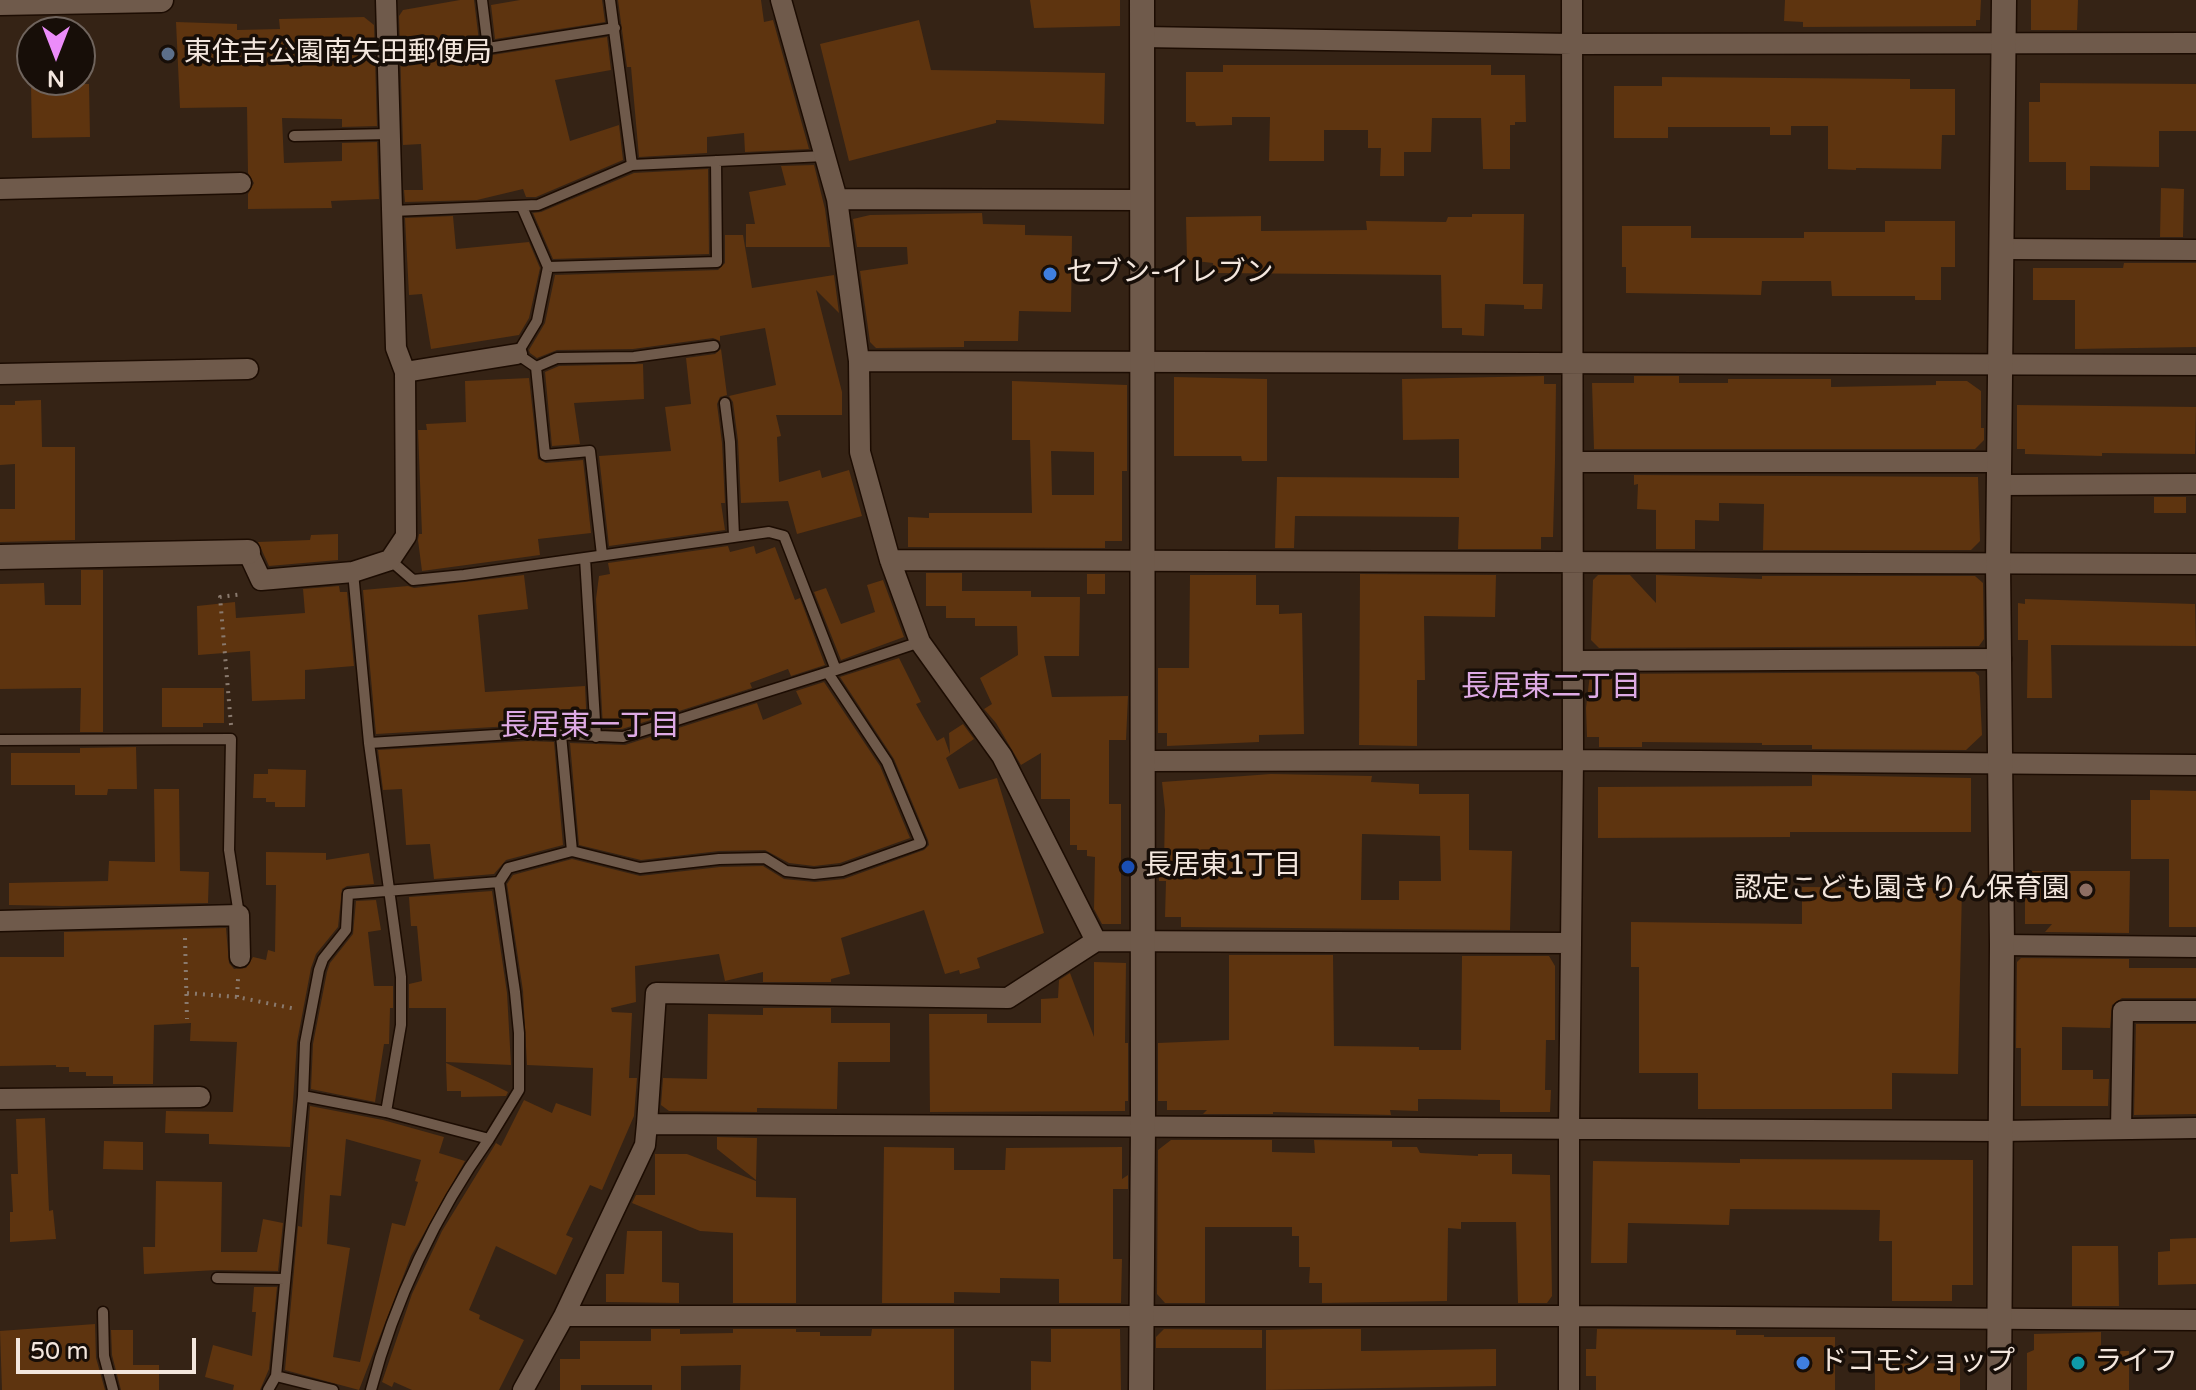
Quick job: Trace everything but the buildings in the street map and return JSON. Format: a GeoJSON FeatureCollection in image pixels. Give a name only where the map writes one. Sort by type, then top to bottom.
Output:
{"type":"FeatureCollection","features":[{"type":"Feature","properties":{"kind":"street"},"geometry":{"type":"LineString","coordinates":[[0,3],[161,0]]}},
{"type":"Feature","properties":{"kind":"street"},"geometry":{"type":"LineString","coordinates":[[0,557],[248,552],[261,580],[353,572],[390,560],[406,536],[405,372],[396,348],[386,0]]}},
{"type":"Feature","properties":{"kind":"street"},"geometry":{"type":"LineString","coordinates":[[781,0],[837,199],[859,361],[860,452],[890,560],[920,642],[1002,756],[1096,941]]}},
{"type":"Feature","properties":{"kind":"street"},"geometry":{"type":"LineString","coordinates":[[1141,1390],[1142,0]]}},
{"type":"Feature","properties":{"kind":"street"},"geometry":{"type":"LineString","coordinates":[[1569,1390],[1573,760],[1572,0]]}},
{"type":"Feature","properties":{"kind":"street"},"geometry":{"type":"LineString","coordinates":[[1999,1390],[2002,945],[1998,564],[2004,0]]}},
{"type":"Feature","properties":{"kind":"street"},"geometry":{"type":"LineString","coordinates":[[1142,37],[1572,44],[2196,43]]}},
{"type":"Feature","properties":{"kind":"street"},"geometry":{"type":"LineString","coordinates":[[0,189],[241,183]]}},
{"type":"Feature","properties":{"kind":"street"},"geometry":{"type":"LineString","coordinates":[[837,199],[1143,200]]}},
{"type":"Feature","properties":{"kind":"street"},"geometry":{"type":"LineString","coordinates":[[2003,249],[2196,250]]}},
{"type":"Feature","properties":{"kind":"street"},"geometry":{"type":"LineString","coordinates":[[405,372],[517,354]]}},
{"type":"Feature","properties":{"kind":"street"},"geometry":{"type":"LineString","coordinates":[[859,361],[2196,365]]}},
{"type":"Feature","properties":{"kind":"street"},"geometry":{"type":"LineString","coordinates":[[0,374],[248,369]]}},
{"type":"Feature","properties":{"kind":"street"},"geometry":{"type":"LineString","coordinates":[[1573,462],[2000,474],[2196,484]]}},
{"type":"Feature","properties":{"kind":"street"},"geometry":{"type":"LineString","coordinates":[[890,560],[2196,564]]}},
{"type":"Feature","properties":{"kind":"street"},"geometry":{"type":"LineString","coordinates":[[1573,661],[2001,659]]}},
{"type":"Feature","properties":{"kind":"street"},"geometry":{"type":"LineString","coordinates":[[1142,761],[1573,760],[2196,765]]}},
{"type":"Feature","properties":{"kind":"street"},"geometry":{"type":"LineString","coordinates":[[0,921],[239,915],[240,957]]}},
{"type":"Feature","properties":{"kind":"street"},"geometry":{"type":"LineString","coordinates":[[523,1390],[564,1316],[645,1145],[656,993],[1008,998],[1096,941],[1571,943]]}},
{"type":"Feature","properties":{"kind":"street"},"geometry":{"type":"LineString","coordinates":[[2002,945],[2196,947]]}},
{"type":"Feature","properties":{"kind":"street"},"geometry":{"type":"LineString","coordinates":[[2121,1129],[2123,1011],[2196,1011]]}},
{"type":"Feature","properties":{"kind":"street"},"geometry":{"type":"LineString","coordinates":[[0,1099],[200,1097]]}},
{"type":"Feature","properties":{"kind":"street"},"geometry":{"type":"LineString","coordinates":[[647,1124],[2001,1131],[2196,1128]]}},
{"type":"Feature","properties":{"kind":"street"},"geometry":{"type":"LineString","coordinates":[[564,1316],[1568,1316],[2196,1320]]}},
{"type":"Feature","properties":{"kind":"lane"},"geometry":{"type":"LineString","coordinates":[[482,0],[488,48],[615,28]]}},
{"type":"Feature","properties":{"kind":"lane"},"geometry":{"type":"LineString","coordinates":[[610,0],[632,165]]}},
{"type":"Feature","properties":{"kind":"lane"},"geometry":{"type":"LineString","coordinates":[[294,136],[390,134]]}},
{"type":"Feature","properties":{"kind":"lane"},"geometry":{"type":"LineString","coordinates":[[392,211],[538,205],[632,165],[825,156]]}},
{"type":"Feature","properties":{"kind":"lane"},"geometry":{"type":"LineString","coordinates":[[548,267],[717,262],[716,161]]}},
{"type":"Feature","properties":{"kind":"lane"},"geometry":{"type":"LineString","coordinates":[[522,207],[548,267],[537,321],[517,354],[536,367],[545,455],[590,451],[602,555]]}},
{"type":"Feature","properties":{"kind":"lane"},"geometry":{"type":"LineString","coordinates":[[536,367],[557,358],[634,357],[714,346]]}},
{"type":"Feature","properties":{"kind":"lane"},"geometry":{"type":"LineString","coordinates":[[725,403],[734,536]]}},
{"type":"Feature","properties":{"kind":"lane"},"geometry":{"type":"LineString","coordinates":[[371,1390],[400,1305],[422,1257],[461,1179],[519,1090],[517,1020],[499,882],[508,868],[572,851],[640,868],[719,859],[765,858],[786,871],[814,874],[842,871],[921,843],[887,762],[832,672],[784,536],[769,532],[734,536],[413,580],[390,560]]}},
{"type":"Feature","properties":{"kind":"lane"},"geometry":{"type":"LineString","coordinates":[[585,558],[596,737]]}},
{"type":"Feature","properties":{"kind":"lane"},"geometry":{"type":"LineString","coordinates":[[353,572],[369,743],[401,977],[401,1025],[386,1112]]}},
{"type":"Feature","properties":{"kind":"lane"},"geometry":{"type":"LineString","coordinates":[[369,743],[528,733],[623,737],[920,642]]}},
{"type":"Feature","properties":{"kind":"lane"},"geometry":{"type":"LineString","coordinates":[[561,735],[572,851]]}},
{"type":"Feature","properties":{"kind":"lane"},"geometry":{"type":"LineString","coordinates":[[0,740],[231,739],[229,850],[239,915]]}},
{"type":"Feature","properties":{"kind":"lane"},"geometry":{"type":"LineString","coordinates":[[268,1390],[276,1376],[310,1012],[323,959],[346,930],[348,894],[499,882]]}},
{"type":"Feature","properties":{"kind":"lane"},"geometry":{"type":"LineString","coordinates":[[303,1096],[386,1112],[489,1139]]}},
{"type":"Feature","properties":{"kind":"lane"},"geometry":{"type":"LineString","coordinates":[[217,1278],[285,1279]]}},
{"type":"Feature","properties":{"kind":"lane"},"geometry":{"type":"LineString","coordinates":[[103,1312],[104,1356],[113,1390]]}},
{"type":"Feature","properties":{"kind":"lane"},"geometry":{"type":"LineString","coordinates":[[276,1376],[333,1390]]}},
{"type":"Feature","properties":{"kind":"path"},"geometry":{"type":"LineString","coordinates":[[231,739],[220,597],[253,592],[261,580]]}},
{"type":"Feature","properties":{"kind":"path"},"geometry":{"type":"LineString","coordinates":[[185,917],[187,1019]]}},
{"type":"Feature","properties":{"kind":"path"},"geometry":{"type":"LineString","coordinates":[[187,993],[237,997],[310,1012]]}},
{"type":"Feature","properties":{"kind":"place","name":"東住吉公園南矢田郵便局"},"geometry":{"type":"Point","coordinates":[168,54]}},
{"type":"Feature","properties":{"kind":"place","name":"セブン-イレブン"},"geometry":{"type":"Point","coordinates":[1050,274]}},
{"type":"Feature","properties":{"kind":"place","name":"長居東1丁目"},"geometry":{"type":"Point","coordinates":[1128,867]}},
{"type":"Feature","properties":{"kind":"place","name":"認定こども園きりん保育園"},"geometry":{"type":"Point","coordinates":[2086,890]}},
{"type":"Feature","properties":{"kind":"place","name":"ドコモショップ"},"geometry":{"type":"Point","coordinates":[1803,1363]}},
{"type":"Feature","properties":{"kind":"place","name":"ライフ"},"geometry":{"type":"Point","coordinates":[2078,1363]}},
{"type":"Feature","properties":{"kind":"district","name":"長居東二丁目"},"geometry":{"type":"Point","coordinates":[1551,688]}},
{"type":"Feature","properties":{"kind":"district","name":"長居東一丁目"},"geometry":{"type":"Point","coordinates":[590,727]}}]}
